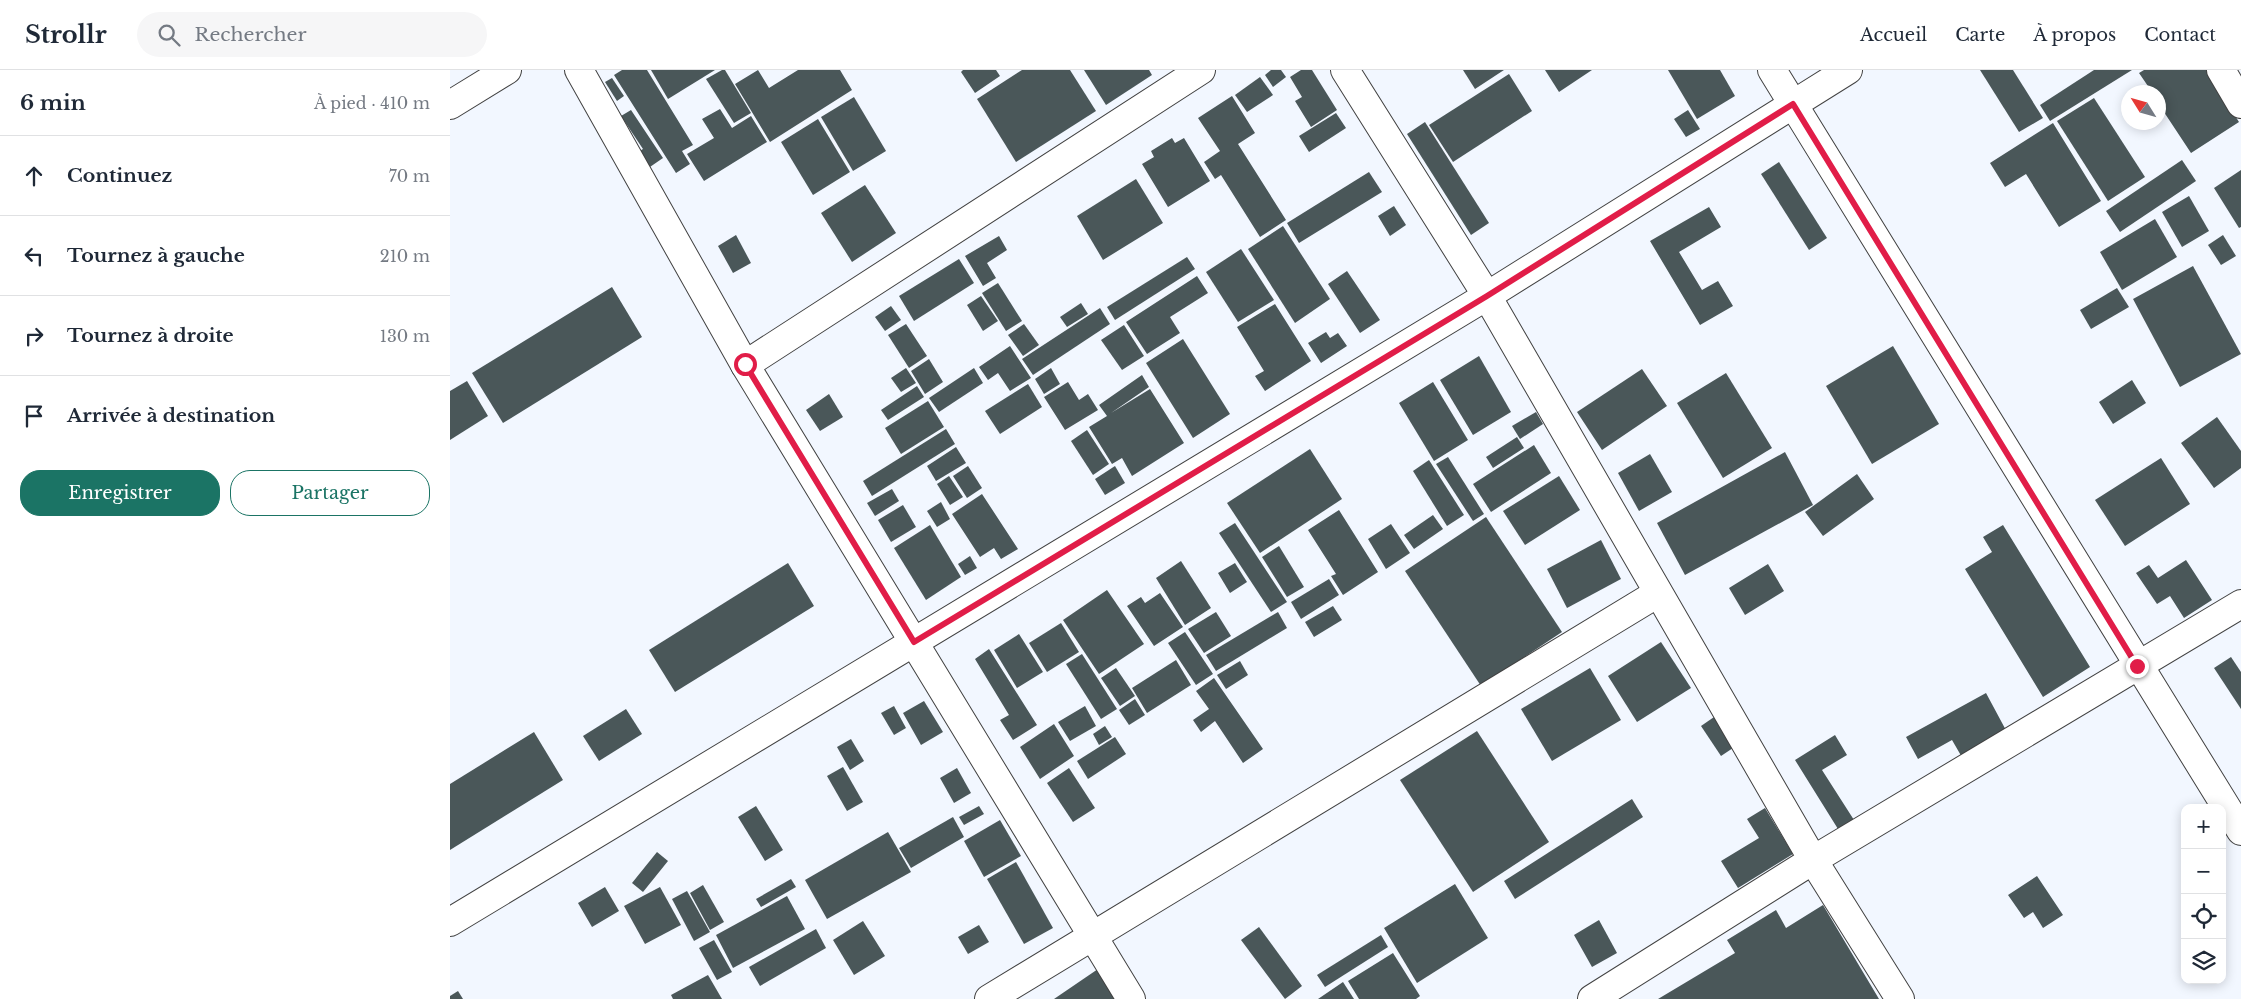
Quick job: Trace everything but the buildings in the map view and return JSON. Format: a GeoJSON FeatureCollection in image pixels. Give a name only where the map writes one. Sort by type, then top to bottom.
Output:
{"type":"FeatureCollection","features":[{"type":"Feature","properties":{"kind":"street"},"geometry":{"type":"LineString","coordinates":[[450,105],[507,70]]}},
{"type":"Feature","properties":{"kind":"street"},"geometry":{"type":"LineString","coordinates":[[579,70],[745,364],[1131,999]]}},
{"type":"Feature","properties":{"kind":"street"},"geometry":{"type":"LineString","coordinates":[[745,364],[1201,70]]}},
{"type":"Feature","properties":{"kind":"street"},"geometry":{"type":"LineString","coordinates":[[1345,70],[1487,296],[1813,860],[1900,999]]}},
{"type":"Feature","properties":{"kind":"street"},"geometry":{"type":"LineString","coordinates":[[1772,70],[2137,666],[2241,831]]}},
{"type":"Feature","properties":{"kind":"street"},"geometry":{"type":"LineString","coordinates":[[450,922],[1487,296],[1848,70]]}},
{"type":"Feature","properties":{"kind":"street"},"geometry":{"type":"LineString","coordinates":[[2221,70],[2241,104]]}},
{"type":"Feature","properties":{"kind":"street"},"geometry":{"type":"LineString","coordinates":[[989,999],[1658,593]]}},
{"type":"Feature","properties":{"kind":"street"},"geometry":{"type":"LineString","coordinates":[[1592,999],[1813,860],[2241,604]]}},
{"type":"Feature","properties":{"kind":"route"},"geometry":{"type":"LineString","coordinates":[[745,364],[914,642],[1487,296],[1793,104],[2137,666]]}}]}
